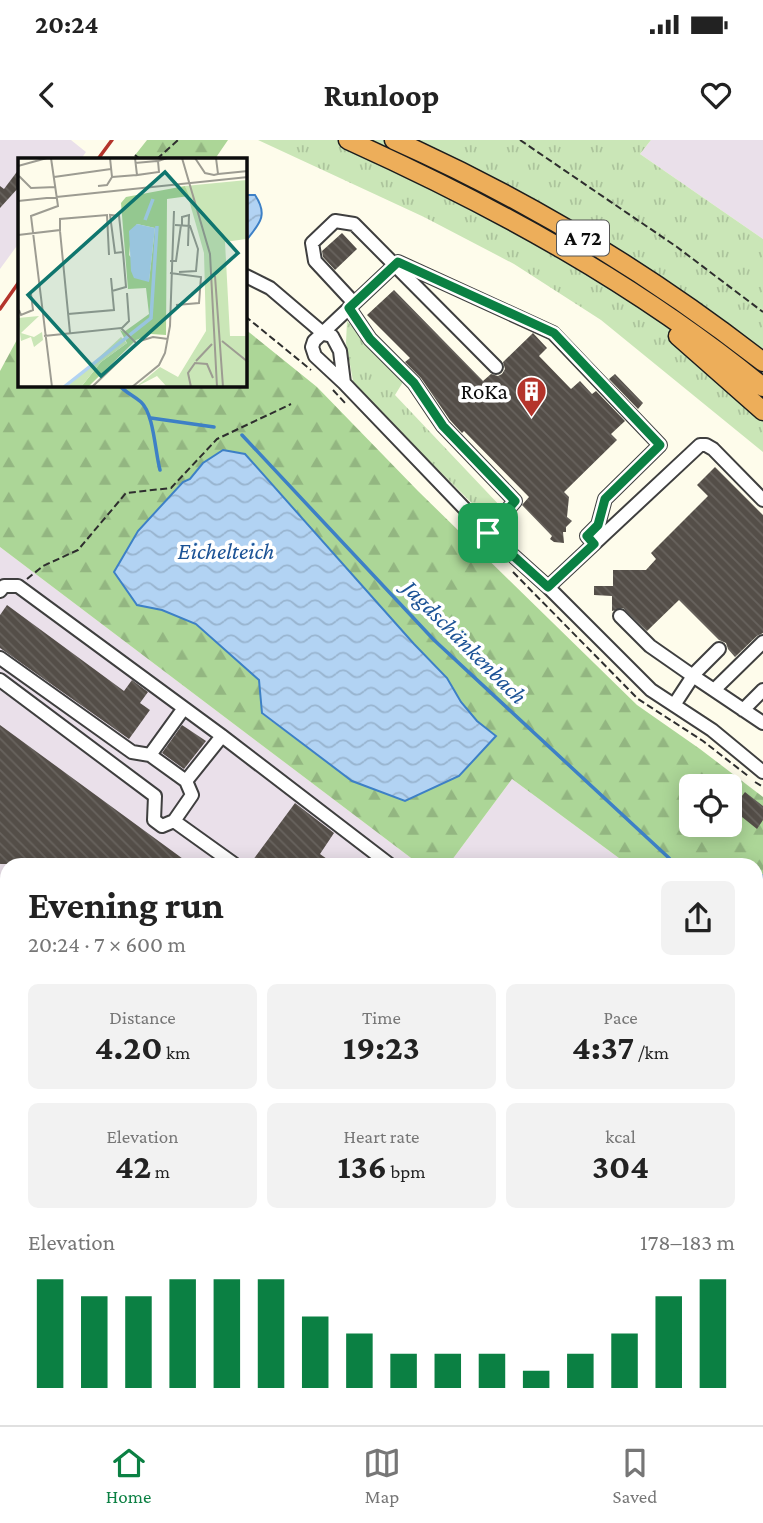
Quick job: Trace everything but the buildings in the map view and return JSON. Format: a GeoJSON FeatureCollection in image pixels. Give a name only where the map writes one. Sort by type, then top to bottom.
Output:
{"type":"FeatureCollection","features":[{"type":"Feature","properties":{"kind":"highway","name":"A 72"},"geometry":{"type":"LineString","coordinates":[[348,140],[504,215],[570,252],[698,336],[763,387]]}},
{"type":"Feature","properties":{"kind":"highway","name":"A 72"},"geometry":{"type":"LineString","coordinates":[[394,140],[510,197],[581,237],[650,280],[761,360]]}},
{"type":"Feature","properties":{"kind":"highway"},"geometry":{"type":"LineString","coordinates":[[634,292],[651,315],[700,354],[763,411]]}},
{"type":"Feature","properties":{"kind":"street"},"geometry":{"type":"LineString","coordinates":[[488,533],[515,501],[443,426],[414,383],[370,339],[351,306],[315,261],[312,243],[335,221],[354,224],[496,367]]}},
{"type":"Feature","properties":{"kind":"street"},"geometry":{"type":"LineString","coordinates":[[594,544],[587,536],[598,525],[605,499],[660,445],[554,333],[398,262],[314,341],[312,347],[315,356],[488,533],[548,587],[651,690],[712,730],[763,772]]}},
{"type":"Feature","properties":{"kind":"street"},"geometry":{"type":"LineString","coordinates":[[247,276],[270,288],[324,334],[332,336],[340,351],[344,383]]}},
{"type":"Feature","properties":{"kind":"street"},"geometry":{"type":"LineString","coordinates":[[548,587],[702,444],[713,449],[763,500]]}},
{"type":"Feature","properties":{"kind":"street"},"geometry":{"type":"LineString","coordinates":[[0,591],[4,586],[18,586],[222,736],[381,858]]}},
{"type":"Feature","properties":{"kind":"street"},"geometry":{"type":"LineString","coordinates":[[620,616],[650,646],[763,723]]}},
{"type":"Feature","properties":{"kind":"street"},"geometry":{"type":"LineString","coordinates":[[714,690],[763,642]]}},
{"type":"Feature","properties":{"kind":"street"},"geometry":{"type":"LineString","coordinates":[[674,704],[693,675],[719,649]]}},
{"type":"Feature","properties":{"kind":"street"},"geometry":{"type":"LineString","coordinates":[[0,658],[132,752],[150,755],[186,781],[192,795],[174,821],[162,826],[154,820],[155,796],[0,680]]}},
{"type":"Feature","properties":{"kind":"street"},"geometry":{"type":"LineString","coordinates":[[743,710],[763,690]]}},
{"type":"Feature","properties":{"kind":"street"},"geometry":{"type":"LineString","coordinates":[[150,755],[184,708]]}},
{"type":"Feature","properties":{"kind":"street"},"geometry":{"type":"LineString","coordinates":[[186,781],[222,736]]}},
{"type":"Feature","properties":{"kind":"street"},"geometry":{"type":"LineString","coordinates":[[174,821],[226,858]]}},
{"type":"Feature","properties":{"kind":"path"},"geometry":{"type":"LineString","coordinates":[[158,158],[178,140]]}},
{"type":"Feature","properties":{"kind":"path"},"geometry":{"type":"LineString","coordinates":[[520,140],[677,247],[763,312]]}},
{"type":"Feature","properties":{"kind":"path"},"geometry":{"type":"LineString","coordinates":[[135,155],[139,158]]}},
{"type":"Feature","properties":{"kind":"path"},"geometry":{"type":"LineString","coordinates":[[247,318],[310,369]]}},
{"type":"Feature","properties":{"kind":"path"},"geometry":{"type":"LineString","coordinates":[[18,586],[43,566],[78,550],[126,493],[171,488],[217,439],[291,404]]}},
{"type":"Feature","properties":{"kind":"shaded area"},"geometry":{"type":"Polygon","coordinates":[[[0,140],[71,140],[86,152],[82,158],[18,158],[18,244],[0,269],[0,140]]]}},
{"type":"Feature","properties":{"kind":"shaded area"},"geometry":{"type":"Polygon","coordinates":[[[651,140],[763,140],[763,239],[640,154],[651,140]]]}},
{"type":"Feature","properties":{"kind":"shaded area"},"geometry":{"type":"Polygon","coordinates":[[[0,547],[411,858],[0,858],[0,547]]]}},
{"type":"Feature","properties":{"kind":"shaded area"},"geometry":{"type":"Polygon","coordinates":[[[512,779],[619,858],[453,858],[512,779]]]}},
{"type":"Feature","properties":{"kind":"green space"},"geometry":{"type":"Polygon","coordinates":[[[147,140],[228,140],[216,158],[133,158],[147,140]]]}},
{"type":"Feature","properties":{"kind":"green space"},"geometry":{"type":"Polygon","coordinates":[[[258,140],[651,140],[640,154],[763,239],[763,452],[601,320],[514,264],[424,217],[258,140]]]}},
{"type":"Feature","properties":{"kind":"green space"},"geometry":{"type":"Polygon","coordinates":[[[347,321],[402,377],[403,382],[395,395],[503,509],[491,522],[379,411],[353,381],[346,343],[347,321]]]}},
{"type":"Feature","properties":{"kind":"green space"},"geometry":{"type":"Polygon","coordinates":[[[247,331],[317,387],[418,491],[637,705],[733,774],[679,774],[679,837],[742,837],[742,781],[763,797],[763,858],[619,858],[512,779],[453,858],[411,858],[0,547],[0,371],[18,338],[18,387],[247,387],[247,331]],[[245,454],[203,463],[138,531],[114,572],[137,605],[162,610],[196,624],[259,680],[262,714],[352,781],[496,737],[477,721],[461,702],[447,678],[245,454]]]}},
{"type":"Feature","properties":{"kind":"water"},"geometry":{"type":"Polygon","coordinates":[[[247,195],[255,195],[259,202],[262,214],[258,225],[247,239],[247,195]]]}},
{"type":"Feature","properties":{"kind":"water","name":"Eichelteich"},"geometry":{"type":"Polygon","coordinates":[[[223,450],[245,454],[447,678],[461,702],[477,721],[496,736],[459,776],[405,801],[352,781],[262,713],[259,680],[196,624],[162,610],[137,605],[114,572],[138,531],[183,482],[190,479],[203,463],[223,450]]]}},
{"type":"Feature","properties":{"kind":"waterway","name":"Jagdschänkenbach"},"geometry":{"type":"LineString","coordinates":[[121,387],[141,402],[149,415],[160,470]]}},
{"type":"Feature","properties":{"kind":"waterway","name":"Jagdschänkenbach"},"geometry":{"type":"LineString","coordinates":[[151,418],[214,427]]}},
{"type":"Feature","properties":{"kind":"waterway","name":"Jagdschänkenbach"},"geometry":{"type":"LineString","coordinates":[[242,435],[434,640],[669,858]]}},
{"type":"Feature","properties":{"kind":"railway"},"geometry":{"type":"LineString","coordinates":[[99,158],[112,140]]}},
{"type":"Feature","properties":{"kind":"railway"},"geometry":{"type":"LineString","coordinates":[[0,309],[18,283]]}},
{"type":"Feature","properties":{"kind":"place","name":"RoKa"},"geometry":{"type":"Point","coordinates":[531,418]}},
{"type":"Feature","properties":{"kind":"route"},"geometry":{"type":"LineString","coordinates":[[398,262],[554,333],[660,445],[605,499],[598,525],[587,536],[594,544],[548,587],[488,533],[515,501],[443,426],[414,383],[370,339],[349,308],[398,262]]}}]}
